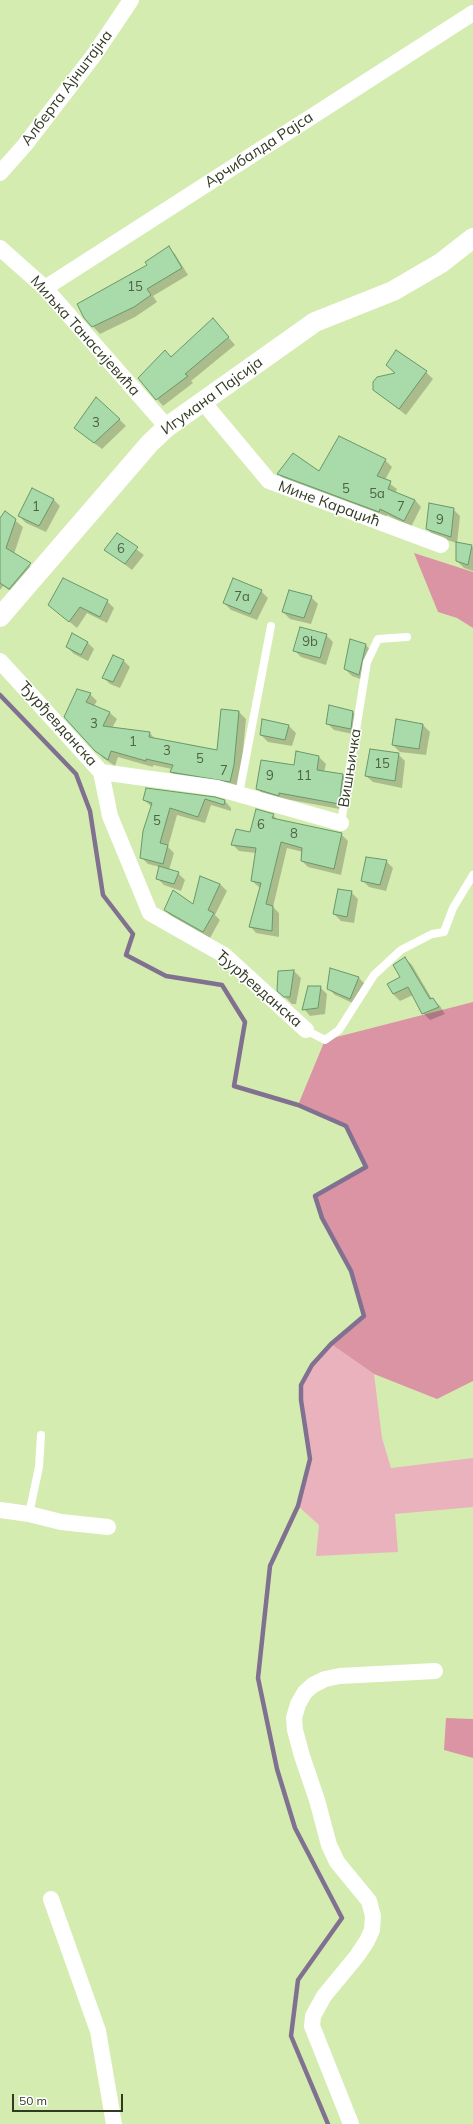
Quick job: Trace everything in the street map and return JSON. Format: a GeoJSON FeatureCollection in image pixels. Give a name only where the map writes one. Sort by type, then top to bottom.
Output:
{"type":"FeatureCollection","features":[{"type":"Feature","properties":{"kind":"street","name":"Алберта Ајнштајна"},"geometry":{"type":"LineString","coordinates":[[0,173],[24,146],[94,55],[131,0]]}},
{"type":"Feature","properties":{"kind":"street","name":"Арчибалда Рајса"},"geometry":{"type":"LineString","coordinates":[[45,288],[473,13]]}},
{"type":"Feature","properties":{"kind":"street","name":"Игумана Пајсија"},"geometry":{"type":"LineString","coordinates":[[0,617],[150,443],[167,427],[315,322],[393,291],[441,263],[473,238]]}},
{"type":"Feature","properties":{"kind":"street","name":"Миљка Танасијевића"},"geometry":{"type":"LineString","coordinates":[[0,248],[45,288],[167,427]]}},
{"type":"Feature","properties":{"kind":"street","name":"Мине Караџић"},"geometry":{"type":"LineString","coordinates":[[203,402],[269,481],[441,545]]}},
{"type":"Feature","properties":{"kind":"street","name":"Ђурђевданска"},"geometry":{"type":"LineString","coordinates":[[0,661],[101,772],[110,816],[150,913],[224,955],[306,1030]]}},
{"type":"Feature","properties":{"kind":"street","name":"Вишњичка"},"geometry":{"type":"LineString","coordinates":[[101,772],[216,788],[341,823]]}},
{"type":"Feature","properties":{"kind":"street"},"geometry":{"type":"LineString","coordinates":[[0,1510],[29,1514],[61,1522],[108,1527]]}},
{"type":"Feature","properties":{"kind":"street"},"geometry":{"type":"LineString","coordinates":[[351,2124],[312,2026],[313,2016],[324,1996],[357,1956],[367,1941],[372,1930],[373,1916],[369,1901],[338,1862],[329,1845],[318,1800],[302,1756],[294,1718],[298,1704],[305,1692],[313,1685],[325,1679],[340,1676],[435,1671]]}},
{"type":"Feature","properties":{"kind":"street"},"geometry":{"type":"LineString","coordinates":[[51,1899],[98,2031],[114,2124]]}},
{"type":"Feature","properties":{"kind":"lane"},"geometry":{"type":"LineString","coordinates":[[239,794],[271,626]]}},
{"type":"Feature","properties":{"kind":"lane","name":"Вишњичка"},"geometry":{"type":"LineString","coordinates":[[341,823],[367,662],[378,639],[407,636]]}},
{"type":"Feature","properties":{"kind":"lane","name":"Ђурђевданска"},"geometry":{"type":"LineString","coordinates":[[306,1030],[325,1040],[339,1030],[374,975],[401,950],[432,934],[444,932],[453,908],[473,875]]}},
{"type":"Feature","properties":{"kind":"lane"},"geometry":{"type":"LineString","coordinates":[[29,1514],[39,1467],[41,1435]]}},
{"type":"Feature","properties":{"kind":"shaded area"},"geometry":{"type":"Polygon","coordinates":[[[414,553],[473,572],[473,628],[457,618],[438,612],[414,553]]]}},
{"type":"Feature","properties":{"kind":"shaded area"},"geometry":{"type":"Polygon","coordinates":[[[473,1002],[473,1381],[437,1399],[374,1374],[331,1344],[364,1315],[351,1271],[322,1218],[315,1196],[366,1167],[346,1126],[298,1105],[325,1040],[473,1002]]]}},
{"type":"Feature","properties":{"kind":"shaded area"},"geometry":{"type":"Polygon","coordinates":[[[331,1344],[374,1374],[382,1438],[391,1468],[473,1458],[473,1507],[395,1514],[398,1552],[316,1556],[319,1525],[298,1506],[310,1459],[301,1400],[301,1385],[312,1365],[331,1344]]]}},
{"type":"Feature","properties":{"kind":"shaded area"},"geometry":{"type":"Polygon","coordinates":[[[446,1718],[473,1719],[473,1758],[444,1750],[446,1718]]]}},
{"type":"Feature","properties":{"kind":"building"},"geometry":{"type":"Polygon","coordinates":[[[169,246],[182,268],[147,289],[151,295],[134,307],[92,327],[84,318],[77,304],[147,265],[145,262],[169,246]]]}},
{"type":"Feature","properties":{"kind":"building"},"geometry":{"type":"Polygon","coordinates":[[[213,318],[229,337],[185,374],[188,376],[156,400],[138,378],[165,350],[171,357],[213,318]]]}},
{"type":"Feature","properties":{"kind":"building"},"geometry":{"type":"Polygon","coordinates":[[[396,350],[427,371],[399,409],[373,390],[373,382],[377,377],[395,373],[386,365],[396,350]]]}},
{"type":"Feature","properties":{"kind":"building"},"geometry":{"type":"Polygon","coordinates":[[[96,397],[120,419],[94,443],[74,428],[96,397]]]}},
{"type":"Feature","properties":{"kind":"building"},"geometry":{"type":"Polygon","coordinates":[[[339,436],[386,459],[377,476],[391,481],[388,489],[415,500],[404,521],[380,509],[379,512],[277,474],[293,453],[319,471],[339,436]]]}},
{"type":"Feature","properties":{"kind":"building"},"geometry":{"type":"Polygon","coordinates":[[[32,488],[54,499],[39,526],[18,516],[32,488]]]}},
{"type":"Feature","properties":{"kind":"building"},"geometry":{"type":"Polygon","coordinates":[[[429,503],[454,508],[451,537],[426,529],[429,503]]]}},
{"type":"Feature","properties":{"kind":"building"},"geometry":{"type":"Polygon","coordinates":[[[5,511],[16,519],[6,548],[31,563],[9,589],[0,583],[0,518],[5,511]]]}},
{"type":"Feature","properties":{"kind":"building"},"geometry":{"type":"Polygon","coordinates":[[[117,533],[138,547],[125,564],[104,550],[117,533]]]}},
{"type":"Feature","properties":{"kind":"building"},"geometry":{"type":"Polygon","coordinates":[[[456,542],[472,545],[468,565],[456,561],[456,542]]]}},
{"type":"Feature","properties":{"kind":"building"},"geometry":{"type":"Polygon","coordinates":[[[63,578],[108,600],[100,617],[80,607],[69,622],[48,605],[63,578]]]}},
{"type":"Feature","properties":{"kind":"building"},"geometry":{"type":"Polygon","coordinates":[[[233,578],[262,590],[250,614],[223,603],[233,578]]]}},
{"type":"Feature","properties":{"kind":"building"},"geometry":{"type":"Polygon","coordinates":[[[289,590],[312,596],[304,618],[282,612],[289,590]]]}},
{"type":"Feature","properties":{"kind":"building"},"geometry":{"type":"Polygon","coordinates":[[[300,627],[327,634],[320,658],[293,651],[300,627]]]}},
{"type":"Feature","properties":{"kind":"building"},"geometry":{"type":"Polygon","coordinates":[[[72,633],[88,642],[81,655],[66,647],[72,633]]]}},
{"type":"Feature","properties":{"kind":"building"},"geometry":{"type":"Polygon","coordinates":[[[350,639],[366,644],[359,675],[344,669],[350,639]]]}},
{"type":"Feature","properties":{"kind":"building"},"geometry":{"type":"Polygon","coordinates":[[[113,655],[124,660],[113,682],[102,678],[113,655]]]}},
{"type":"Feature","properties":{"kind":"building"},"geometry":{"type":"Polygon","coordinates":[[[77,689],[91,693],[86,702],[110,712],[103,726],[150,732],[149,737],[217,750],[221,709],[239,711],[234,765],[230,782],[170,772],[173,765],[146,759],[146,761],[111,751],[108,760],[95,751],[64,717],[77,689]]]}},
{"type":"Feature","properties":{"kind":"building"},"geometry":{"type":"Polygon","coordinates":[[[329,705],[353,711],[351,729],[326,724],[329,705]]]}},
{"type":"Feature","properties":{"kind":"building"},"geometry":{"type":"Polygon","coordinates":[[[262,719],[289,725],[285,740],[260,735],[262,719]]]}},
{"type":"Feature","properties":{"kind":"building"},"geometry":{"type":"Polygon","coordinates":[[[396,719],[423,724],[419,749],[392,745],[396,719]]]}},
{"type":"Feature","properties":{"kind":"building"},"geometry":{"type":"Polygon","coordinates":[[[370,749],[399,753],[395,781],[365,776],[370,749]]]}},
{"type":"Feature","properties":{"kind":"building"},"geometry":{"type":"Polygon","coordinates":[[[296,751],[319,756],[317,770],[343,774],[339,804],[279,793],[279,796],[256,789],[261,760],[294,765],[296,751]]]}},
{"type":"Feature","properties":{"kind":"building"},"geometry":{"type":"Polygon","coordinates":[[[146,788],[215,797],[225,800],[224,805],[205,799],[198,817],[170,808],[160,843],[168,845],[163,864],[140,858],[143,831],[152,803],[143,800],[146,788]]]}},
{"type":"Feature","properties":{"kind":"building"},"geometry":{"type":"Polygon","coordinates":[[[256,809],[274,814],[272,818],[342,833],[334,869],[301,861],[302,848],[281,842],[266,904],[273,906],[272,931],[249,927],[261,883],[251,881],[256,848],[231,845],[236,829],[250,832],[256,809]]]}},
{"type":"Feature","properties":{"kind":"building"},"geometry":{"type":"Polygon","coordinates":[[[366,857],[387,860],[380,885],[361,881],[366,857]]]}},
{"type":"Feature","properties":{"kind":"building"},"geometry":{"type":"Polygon","coordinates":[[[159,866],[179,872],[174,884],[156,879],[159,866]]]}},
{"type":"Feature","properties":{"kind":"building"},"geometry":{"type":"Polygon","coordinates":[[[200,876],[220,884],[208,910],[214,913],[203,932],[164,910],[173,890],[193,904],[200,876]]]}},
{"type":"Feature","properties":{"kind":"building"},"geometry":{"type":"Polygon","coordinates":[[[338,889],[352,891],[347,917],[333,914],[338,889]]]}},
{"type":"Feature","properties":{"kind":"building"},"geometry":{"type":"Polygon","coordinates":[[[405,957],[430,999],[433,998],[439,1007],[422,1014],[408,987],[393,994],[387,984],[400,977],[393,965],[405,957]]]}},
{"type":"Feature","properties":{"kind":"building"},"geometry":{"type":"Polygon","coordinates":[[[330,968],[359,977],[350,999],[327,989],[330,968]]]}},
{"type":"Feature","properties":{"kind":"building"},"geometry":{"type":"Polygon","coordinates":[[[294,970],[290,997],[284,997],[277,991],[278,971],[294,970]]]}},
{"type":"Feature","properties":{"kind":"building"},"geometry":{"type":"Polygon","coordinates":[[[308,986],[321,986],[318,1008],[302,1010],[308,986]]]}},
{"type":"Feature","properties":{"kind":"waterway"},"geometry":{"type":"LineString","coordinates":[[0,695],[76,774],[90,811],[103,895],[133,934],[126,955],[166,976],[222,985],[245,1022],[234,1086],[298,1105],[346,1126],[366,1167],[315,1196],[322,1218],[351,1271],[364,1316],[331,1344],[312,1365],[301,1385],[301,1400],[310,1459],[298,1506],[270,1566],[258,1678],[277,1769],[295,1828],[342,1918],[298,1980],[291,2036],[328,2124]]}}]}
